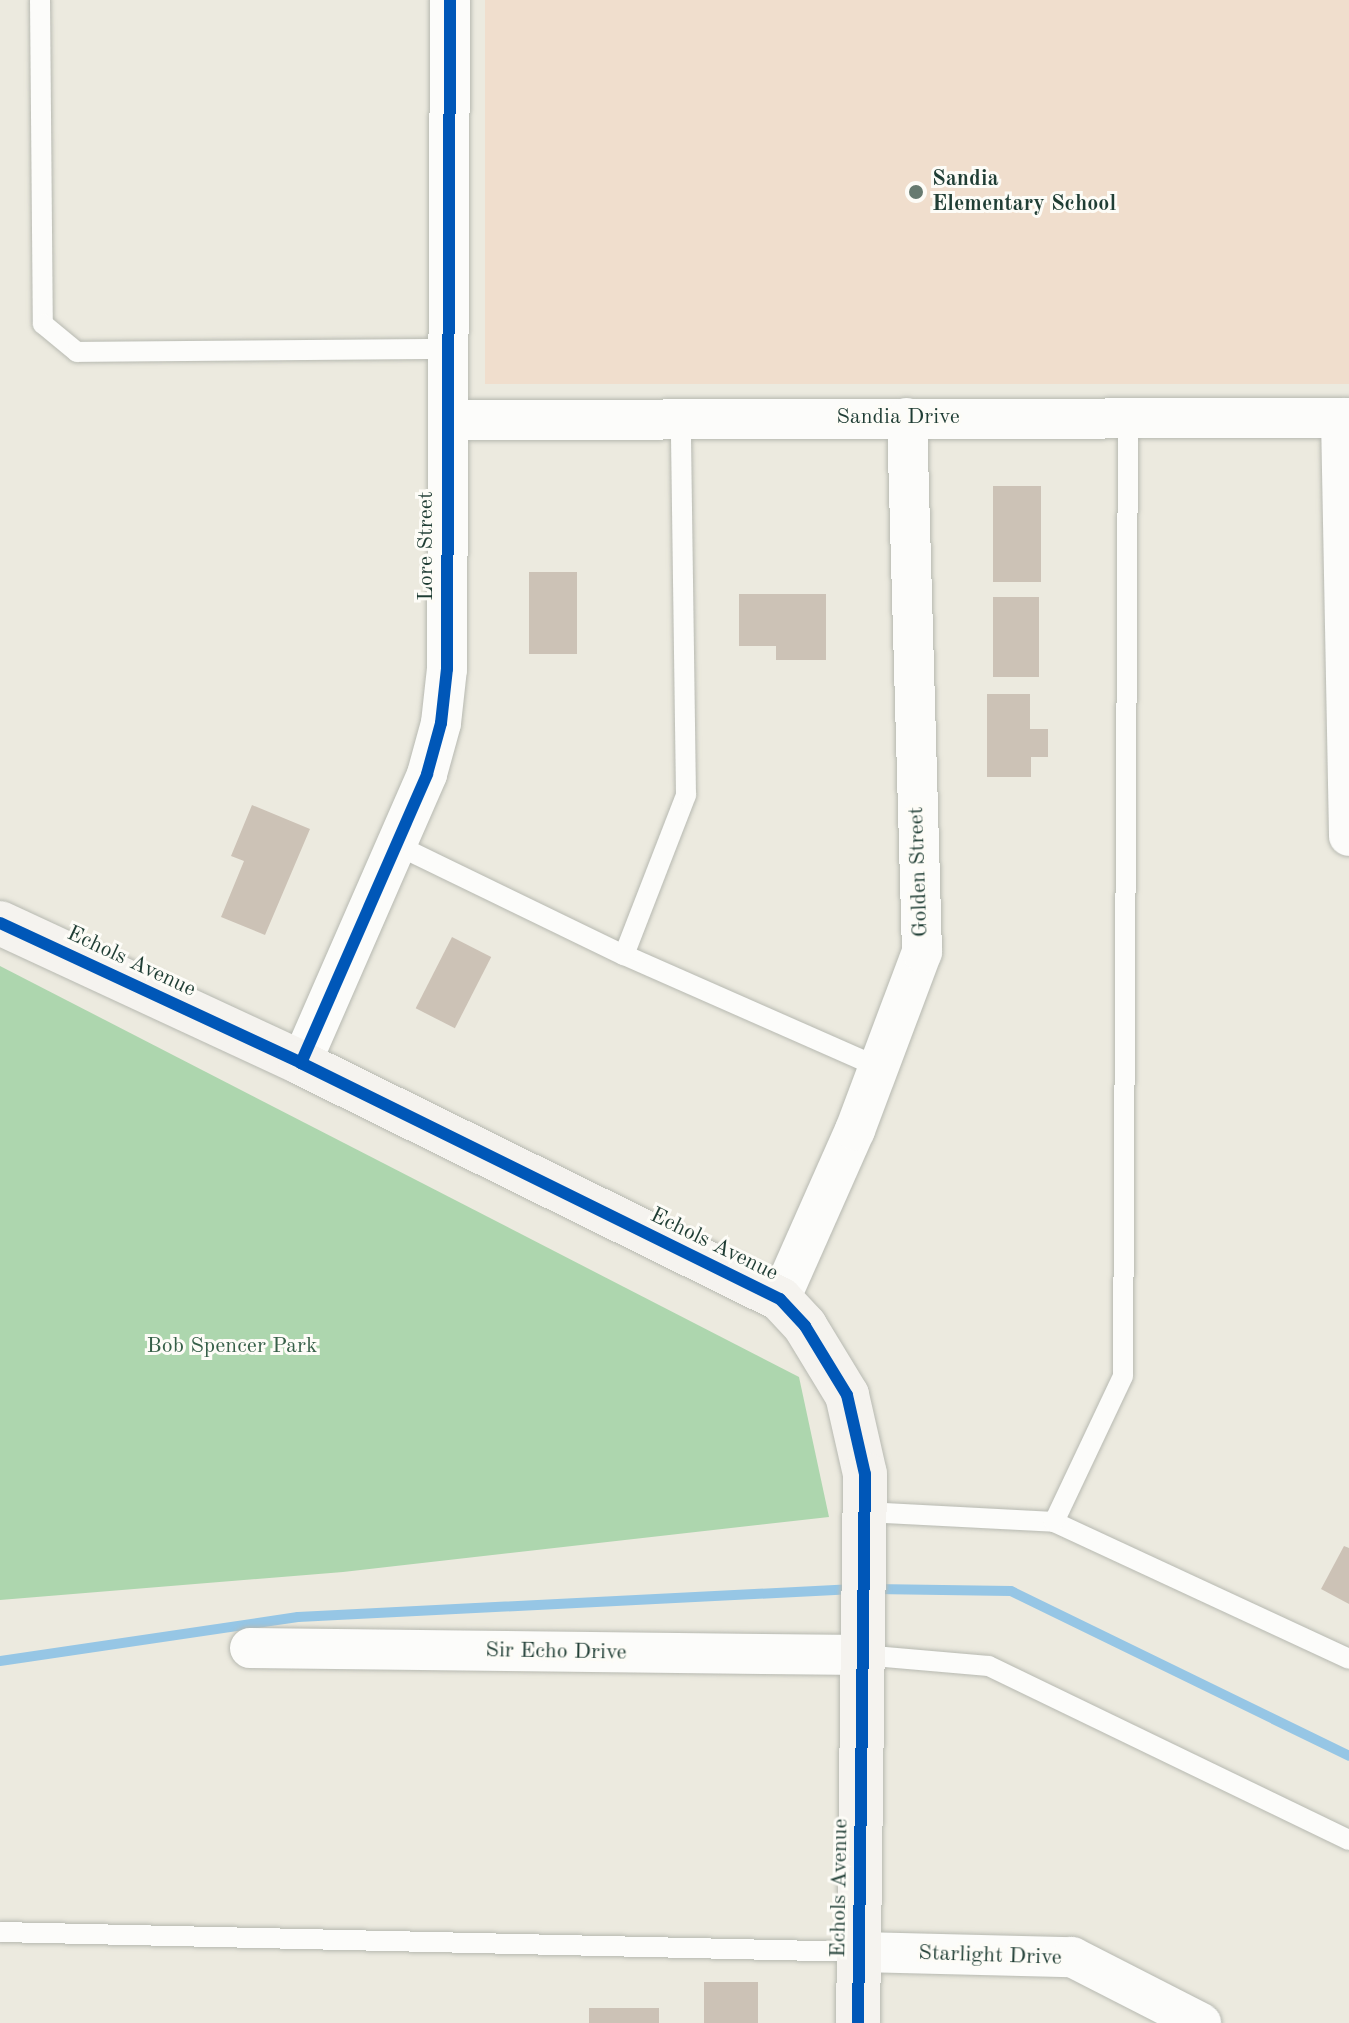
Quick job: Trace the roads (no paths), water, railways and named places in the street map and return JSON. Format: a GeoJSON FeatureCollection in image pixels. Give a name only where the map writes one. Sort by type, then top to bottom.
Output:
{"type":"FeatureCollection","features":[{"type":"Feature","properties":{"kind":"street","name":"Lore Street"},"geometry":{"type":"LineString","coordinates":[[301,1063],[427,774],[447,669],[450,0]]}},
{"type":"Feature","properties":{"kind":"street","name":"Sandia Drive"},"geometry":{"type":"LineString","coordinates":[[448,420],[681,417],[1345,418]]}},
{"type":"Feature","properties":{"kind":"street","name":"Golden Street"},"geometry":{"type":"LineString","coordinates":[[780,1299],[878,1067],[922,952],[907,418]]}},
{"type":"Feature","properties":{"kind":"street"},"geometry":{"type":"LineString","coordinates":[[1345,418],[1349,836]]}},
{"type":"Feature","properties":{"kind":"street","name":"Echols Avenue"},"geometry":{"type":"LineString","coordinates":[[0,923],[301,1063],[780,1299],[827,1356],[847,1395],[865,1474],[858,2023]]}},
{"type":"Feature","properties":{"kind":"street","name":"Sir Echo Drive"},"geometry":{"type":"LineString","coordinates":[[250,1648],[862,1655]]}},
{"type":"Feature","properties":{"kind":"street","name":"Starlight Drive"},"geometry":{"type":"LineString","coordinates":[[860,1952],[1072,1957],[1201,2023]]}},
{"type":"Feature","properties":{"kind":"lane"},"geometry":{"type":"LineString","coordinates":[[40,0],[43,324],[77,352],[447,349]]}},
{"type":"Feature","properties":{"kind":"lane"},"geometry":{"type":"LineString","coordinates":[[624,955],[686,795],[681,417]]}},
{"type":"Feature","properties":{"kind":"lane"},"geometry":{"type":"LineString","coordinates":[[1054,1522],[1123,1376],[1128,418]]}},
{"type":"Feature","properties":{"kind":"lane"},"geometry":{"type":"LineString","coordinates":[[397,845],[624,955],[878,1067]]}},
{"type":"Feature","properties":{"kind":"lane"},"geometry":{"type":"LineString","coordinates":[[866,1520],[1054,1522],[1349,1659]]}},
{"type":"Feature","properties":{"kind":"lane"},"geometry":{"type":"LineString","coordinates":[[862,1655],[989,1666],[1349,1840]]}},
{"type":"Feature","properties":{"kind":"lane"},"geometry":{"type":"LineString","coordinates":[[0,1932],[860,1952]]}},
{"type":"Feature","properties":{"kind":"waterway"},"geometry":{"type":"LineString","coordinates":[[0,1661],[298,1617],[854,1589]]}},
{"type":"Feature","properties":{"kind":"waterway"},"geometry":{"type":"LineString","coordinates":[[874,1589],[1011,1591],[1349,1756]]}},
{"type":"Feature","properties":{"kind":"place","name":"Sandia Elementary School"},"geometry":{"type":"Point","coordinates":[916,192]}},
{"type":"Feature","properties":{"kind":"park label","name":"Bob Spencer Park"},"geometry":{"type":"Point","coordinates":[232,1347]}}]}
